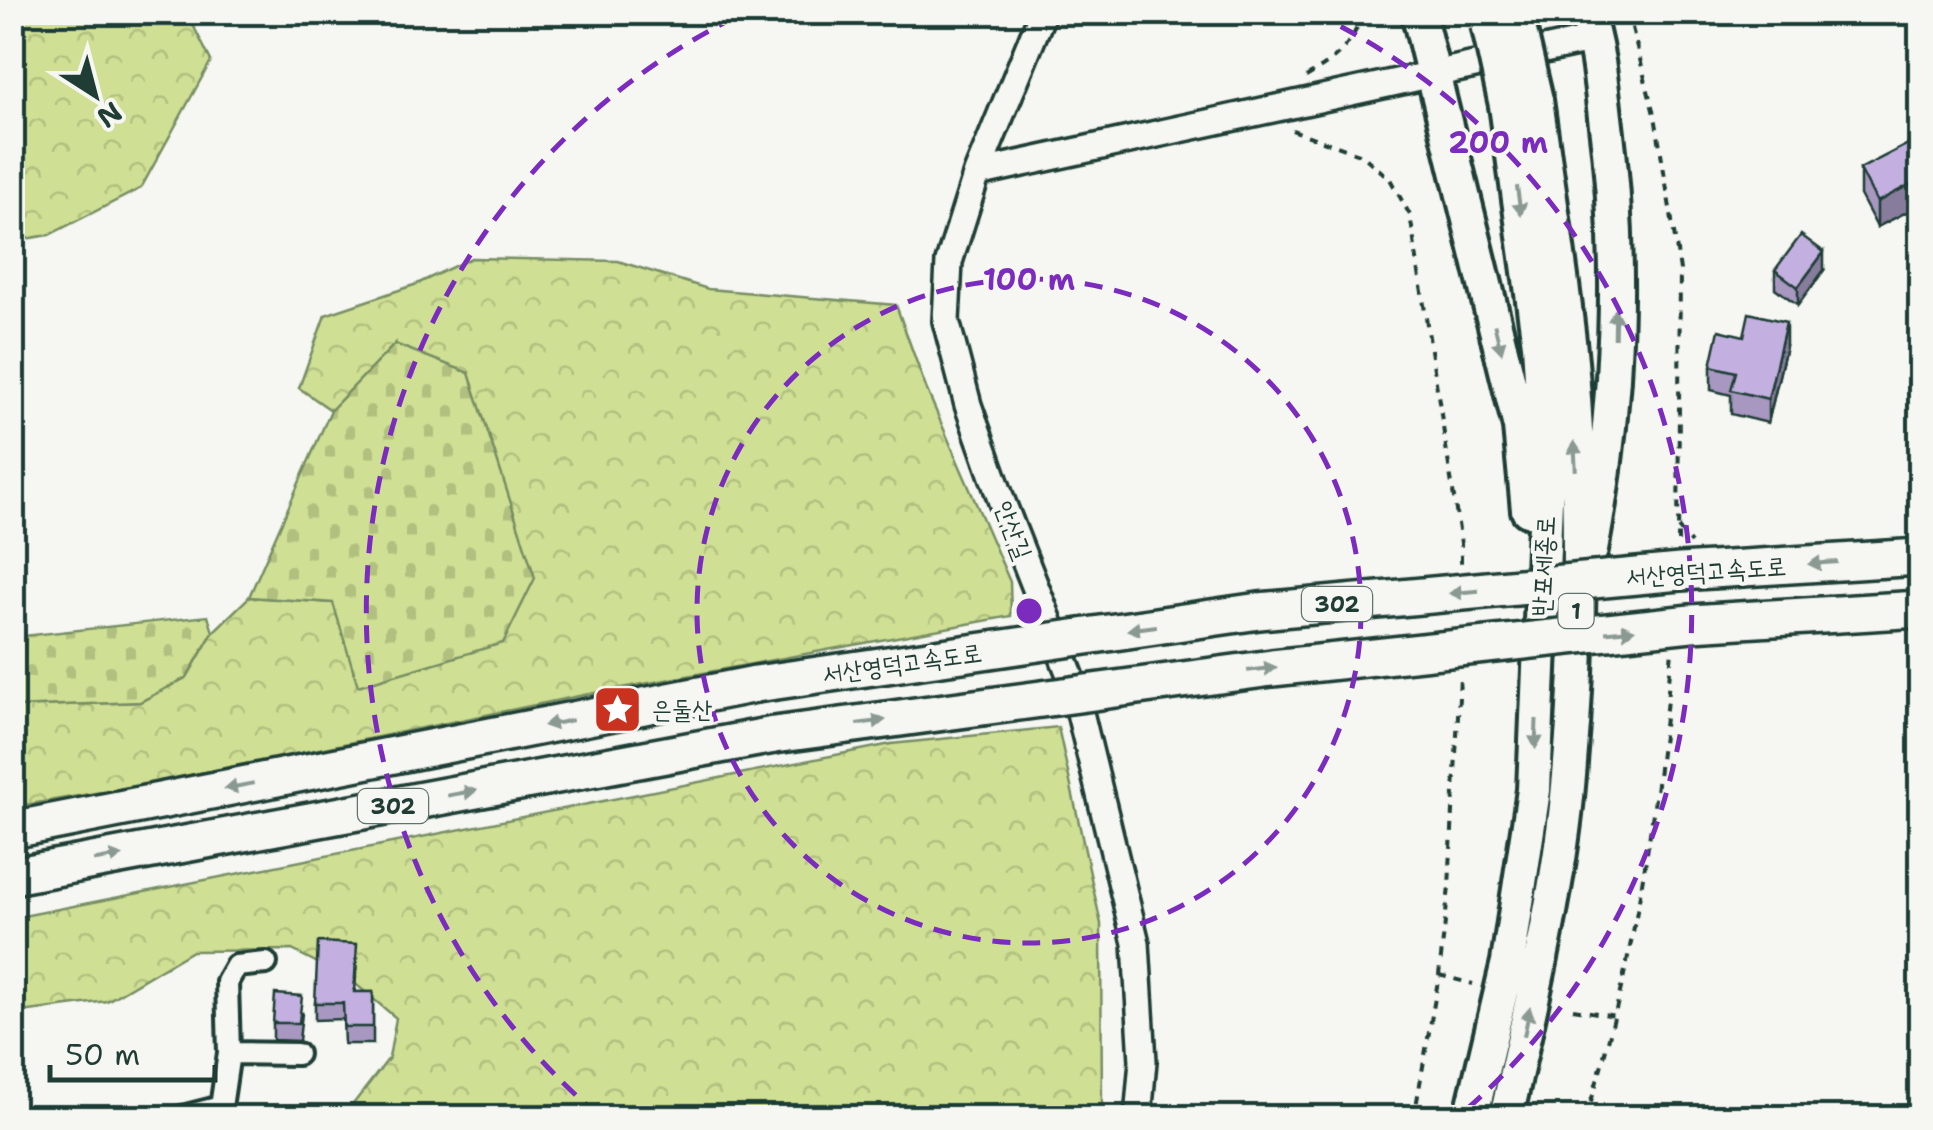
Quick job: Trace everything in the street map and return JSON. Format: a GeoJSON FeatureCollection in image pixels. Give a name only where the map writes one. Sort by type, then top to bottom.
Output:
{"type":"FeatureCollection","features":[{"type":"Feature","properties":{"kind":"highway"},"geometry":{"type":"LineString","coordinates":[[1418,12],[1520,427],[1540,624]]}},
{"type":"Feature","properties":{"kind":"highway","name":"반포세종로"},"geometry":{"type":"LineString","coordinates":[[1501,16],[1569,344],[1577,487],[1576,628],[1567,798],[1538,968],[1506,1118]]}},
{"type":"Feature","properties":{"kind":"highway"},"geometry":{"type":"LineString","coordinates":[[1576,628],[1602,492],[1616,330],[1612,170],[1591,26]]}},
{"type":"Feature","properties":{"kind":"highway","name":"반포세종로"},"geometry":{"type":"LineString","coordinates":[[1471,1118],[1508,962],[1534,790],[1547,476],[1521,102]]}},
{"type":"Feature","properties":{"kind":"highway","name":"서산영덕고속도로"},"geometry":{"type":"LineString","coordinates":[[12,830],[756,684],[1259,611],[1680,572],[1920,556]]}},
{"type":"Feature","properties":{"kind":"highway","name":"서산영덕고속도로"},"geometry":{"type":"LineString","coordinates":[[12,876],[774,735],[1310,664],[1691,623],[1920,609]]}},
{"type":"Feature","properties":{"kind":"street","name":"안산길"},"geometry":{"type":"LineString","coordinates":[[1043,12],[977,174],[949,262],[946,321],[968,404],[1002,502],[1072,680],[1136,943],[1143,1061],[1138,1118]]}},
{"type":"Feature","properties":{"kind":"street"},"geometry":{"type":"LineString","coordinates":[[977,174],[1432,74],[1591,26]]}},
{"type":"Feature","properties":{"kind":"street"},"geometry":{"type":"LineString","coordinates":[[178,1118],[221,1108],[229,1053],[227,982],[236,966],[266,963]]}},
{"type":"Feature","properties":{"kind":"street"},"geometry":{"type":"LineString","coordinates":[[229,1053],[297,1054]]}},
{"type":"Feature","properties":{"kind":"path"},"geometry":{"type":"LineString","coordinates":[[1304,78],[1334,60],[1353,39],[1364,12]]}},
{"type":"Feature","properties":{"kind":"path"},"geometry":{"type":"LineString","coordinates":[[1251,114],[1362,156],[1390,178],[1410,215],[1460,542],[1460,580]]}},
{"type":"Feature","properties":{"kind":"path"},"geometry":{"type":"LineString","coordinates":[[1414,1118],[1439,975],[1449,887],[1460,675]]}},
{"type":"Feature","properties":{"kind":"path"},"geometry":{"type":"LineString","coordinates":[[1439,975],[1483,986]]}},
{"type":"Feature","properties":{"kind":"path"},"geometry":{"type":"LineString","coordinates":[[1574,1008],[1615,1016]]}},
{"type":"Feature","properties":{"kind":"path"},"geometry":{"type":"LineString","coordinates":[[12,1102],[35,1118]]}},
{"type":"Feature","properties":{"kind":"green space"},"geometry":{"type":"Polygon","coordinates":[[[13,12],[187,13],[211,61],[141,188],[49,235],[13,241],[13,12]]]}},
{"type":"Feature","properties":{"kind":"green space"},"geometry":{"type":"Polygon","coordinates":[[[471,258],[618,261],[708,289],[896,305],[926,388],[1010,582],[1011,616],[13,807],[13,707],[140,702],[187,677],[213,632],[249,597],[333,603],[395,344],[331,410],[299,388],[325,315],[417,284],[471,258]]]}},
{"type":"Feature","properties":{"kind":"green space"},"geometry":{"type":"Polygon","coordinates":[[[395,344],[469,373],[535,578],[503,643],[358,686],[333,603],[249,597],[331,410],[395,344]]]}},
{"type":"Feature","properties":{"kind":"green space"},"geometry":{"type":"Polygon","coordinates":[[[208,616],[213,632],[187,677],[140,702],[13,707],[13,637],[208,616]]]}},
{"type":"Feature","properties":{"kind":"green space"},"geometry":{"type":"Polygon","coordinates":[[[1058,727],[1101,924],[1102,1117],[343,1117],[389,1058],[396,1018],[351,980],[292,950],[192,951],[107,1001],[13,1013],[13,918],[891,744],[1058,727]]]}},
{"type":"Feature","properties":{"kind":"building"},"geometry":{"type":"Polygon","coordinates":[[[1920,138],[1920,179],[1877,202],[1860,169],[1920,138]]]}},
{"type":"Feature","properties":{"kind":"building"},"geometry":{"type":"Polygon","coordinates":[[[1801,235],[1824,252],[1798,287],[1775,270],[1801,235]]]}},
{"type":"Feature","properties":{"kind":"building"},"geometry":{"type":"Polygon","coordinates":[[[1749,313],[1786,322],[1768,399],[1731,390],[1736,372],[1711,366],[1719,330],[1744,336],[1749,313]]]}},
{"type":"Feature","properties":{"kind":"building"},"geometry":{"type":"Polygon","coordinates":[[[318,942],[357,944],[354,992],[373,992],[373,1027],[344,1027],[343,1003],[315,1003],[318,942]]]}},
{"type":"Feature","properties":{"kind":"building"},"geometry":{"type":"Polygon","coordinates":[[[275,994],[302,996],[299,1023],[273,1023],[275,994]]]}},
{"type":"Feature","properties":{"kind":"place","name":"은둘산"},"geometry":{"type":"Point","coordinates":[617,709]}}]}
